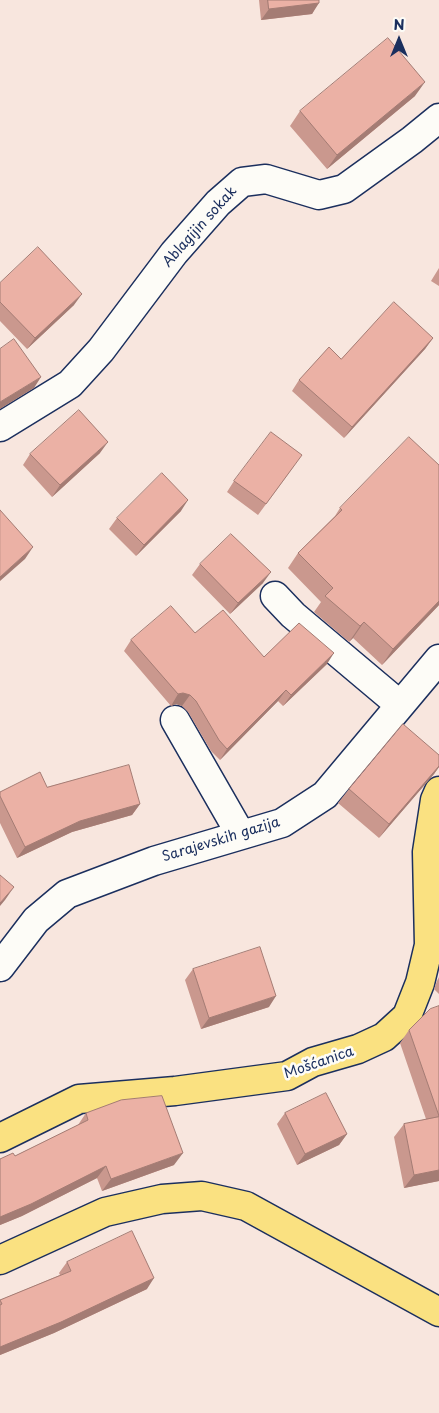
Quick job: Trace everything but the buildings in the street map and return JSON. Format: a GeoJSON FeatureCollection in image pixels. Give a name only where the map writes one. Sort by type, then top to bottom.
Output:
{"type":"FeatureCollection","features":[{"type":"Feature","properties":{"kind":"main road","name":"Mošćanica"},"geometry":{"type":"LineString","coordinates":[[0,1138],[79,1100],[175,1091],[287,1076],[313,1062],[358,1049],[384,1038],[407,1016],[420,983],[429,945],[428,852],[435,800],[439,792]]}},
{"type":"Feature","properties":{"kind":"main road"},"geometry":{"type":"LineString","coordinates":[[0,1260],[105,1212],[162,1199],[202,1196],[246,1206],[439,1312]]}},
{"type":"Feature","properties":{"kind":"street","name":"Ablagijin sokak"},"geometry":{"type":"LineString","coordinates":[[0,427],[70,384],[101,350],[174,253],[218,203],[242,182],[266,179],[319,195],[344,189],[439,118]]}},
{"type":"Feature","properties":{"kind":"street"},"geometry":{"type":"LineString","coordinates":[[275,596],[293,615],[400,705]]}},
{"type":"Feature","properties":{"kind":"street","name":"Sarajevskih gazija"},"geometry":{"type":"LineString","coordinates":[[0,967],[36,920],[67,894],[154,861],[282,823],[325,795],[439,659]]}},
{"type":"Feature","properties":{"kind":"street"},"geometry":{"type":"LineString","coordinates":[[175,720],[241,835]]}}]}
